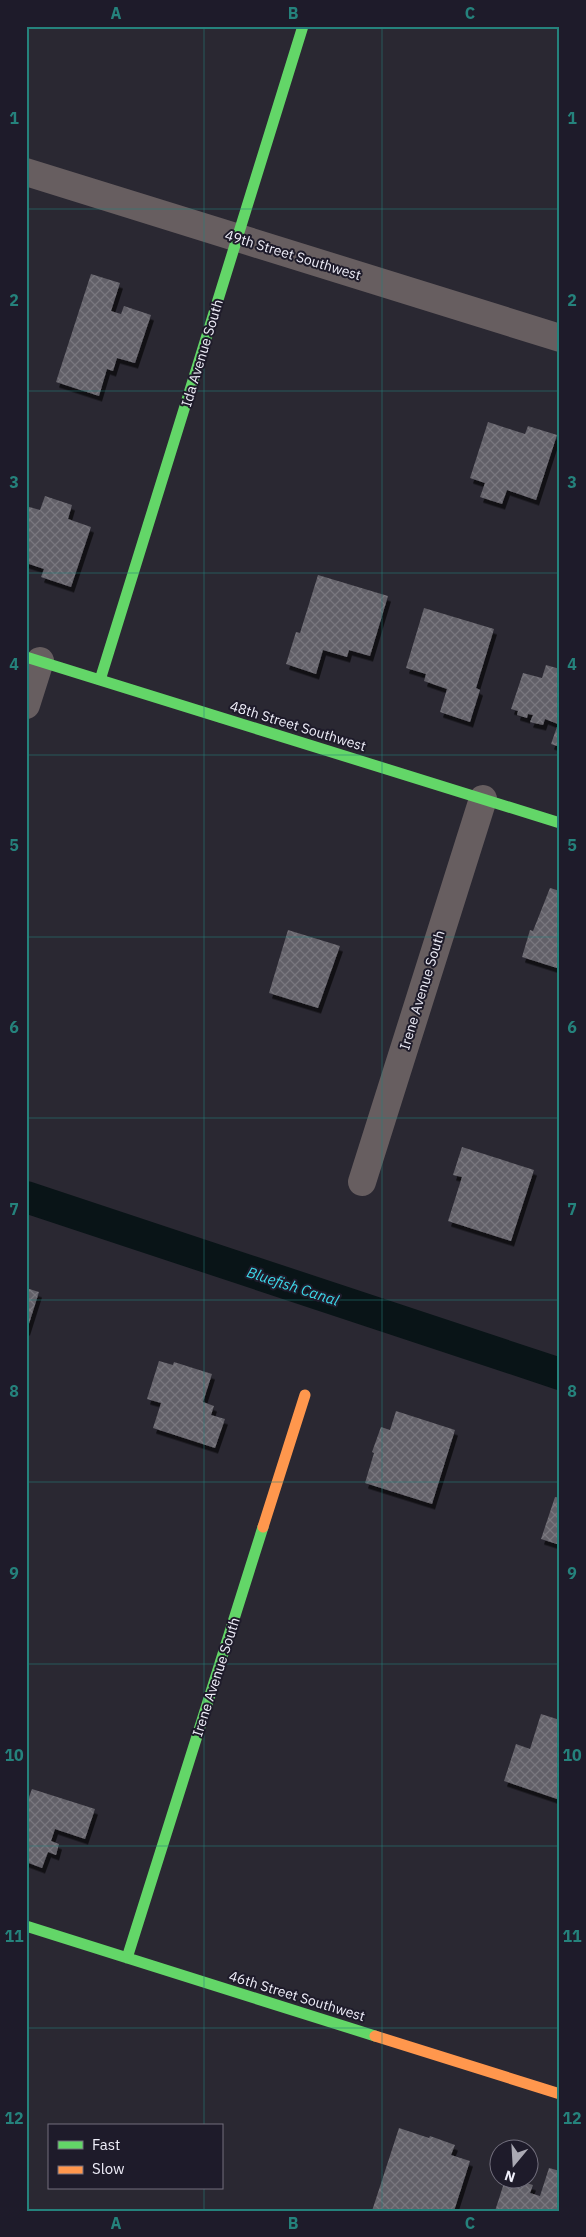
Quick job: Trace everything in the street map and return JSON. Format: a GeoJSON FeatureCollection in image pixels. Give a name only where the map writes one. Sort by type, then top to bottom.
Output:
{"type":"FeatureCollection","features":[{"type":"Feature","properties":{"kind":"street","name":"Ida Avenue South"},"geometry":{"type":"LineString","coordinates":[[100,680],[303,26]]}},
{"type":"Feature","properties":{"kind":"street","name":"49th Street Southwest"},"geometry":{"type":"LineString","coordinates":[[26,172],[560,338]]}},
{"type":"Feature","properties":{"kind":"street","name":"48th Street Southwest"},"geometry":{"type":"LineString","coordinates":[[33,659],[560,823]]}},
{"type":"Feature","properties":{"kind":"street"},"geometry":{"type":"LineString","coordinates":[[26,705],[33,659]]}},
{"type":"Feature","properties":{"kind":"street","name":"Irene Avenue South"},"geometry":{"type":"LineString","coordinates":[[362,1182],[483,800]]}},
{"type":"Feature","properties":{"kind":"street","name":"Irene Avenue South"},"geometry":{"type":"LineString","coordinates":[[127,1958],[305,1395]]}},
{"type":"Feature","properties":{"kind":"street","name":"46th Street Southwest"},"geometry":{"type":"LineString","coordinates":[[26,1926],[560,2094]]}},
{"type":"Feature","properties":{"kind":"building"},"geometry":{"type":"Polygon","coordinates":[[[91,274],[120,283],[111,311],[121,314],[124,306],[151,315],[135,363],[117,358],[113,371],[107,369],[99,396],[56,382],[91,274]]]}},
{"type":"Feature","properties":{"kind":"building"},"geometry":{"type":"Polygon","coordinates":[[[488,422],[525,434],[528,426],[557,435],[536,500],[507,490],[502,504],[480,497],[485,483],[470,478],[488,422]]]}},
{"type":"Feature","properties":{"kind":"building"},"geometry":{"type":"Polygon","coordinates":[[[45,496],[72,505],[68,519],[91,527],[71,587],[41,577],[44,569],[26,563],[26,506],[40,510],[45,496]]]}},
{"type":"Feature","properties":{"kind":"building"},"geometry":{"type":"Polygon","coordinates":[[[318,575],[388,596],[370,656],[349,650],[347,657],[323,650],[316,674],[286,664],[296,632],[300,633],[318,575]]]}},
{"type":"Feature","properties":{"kind":"building"},"geometry":{"type":"Polygon","coordinates":[[[424,608],[494,629],[476,688],[480,690],[470,722],[440,712],[447,689],[424,681],[426,674],[406,668],[424,608]]]}},
{"type":"Feature","properties":{"kind":"building"},"geometry":{"type":"Polygon","coordinates":[[[546,665],[560,669],[560,747],[551,744],[558,724],[545,719],[543,725],[530,722],[533,715],[528,714],[527,718],[517,715],[518,711],[511,709],[523,673],[542,678],[546,665]]]}},
{"type":"Feature","properties":{"kind":"building"},"geometry":{"type":"Polygon","coordinates":[[[550,888],[560,891],[560,969],[522,957],[530,930],[533,931],[550,888]]]}},
{"type":"Feature","properties":{"kind":"building"},"geometry":{"type":"Polygon","coordinates":[[[288,930],[340,946],[318,1008],[269,993],[288,930]]]}},
{"type":"Feature","properties":{"kind":"building"},"geometry":{"type":"Polygon","coordinates":[[[462,1147],[534,1170],[511,1241],[448,1221],[462,1177],[453,1175],[462,1147]]]}},
{"type":"Feature","properties":{"kind":"building"},"geometry":{"type":"Polygon","coordinates":[[[26,1288],[39,1292],[27,1330],[26,1330],[26,1288]]]}},
{"type":"Feature","properties":{"kind":"building"},"geometry":{"type":"Polygon","coordinates":[[[159,1361],[173,1365],[174,1362],[212,1374],[203,1402],[214,1406],[211,1415],[225,1419],[215,1448],[153,1428],[161,1403],[147,1399],[159,1361]]]}},
{"type":"Feature","properties":{"kind":"building"},"geometry":{"type":"Polygon","coordinates":[[[396,1411],[455,1430],[432,1504],[365,1483],[374,1453],[372,1452],[381,1427],[390,1430],[396,1411]]]}},
{"type":"Feature","properties":{"kind":"building"},"geometry":{"type":"Polygon","coordinates":[[[555,1497],[560,1498],[560,1545],[541,1539],[555,1497]]]}},
{"type":"Feature","properties":{"kind":"building"},"geometry":{"type":"Polygon","coordinates":[[[541,1714],[560,1720],[560,1800],[504,1781],[516,1744],[530,1749],[541,1714]]]}},
{"type":"Feature","properties":{"kind":"building"},"geometry":{"type":"Polygon","coordinates":[[[32,1789],[95,1809],[85,1839],[55,1829],[51,1841],[59,1844],[56,1855],[48,1852],[42,1868],[26,1862],[26,1805],[32,1789]]]}},
{"type":"Feature","properties":{"kind":"building"},"geometry":{"type":"Polygon","coordinates":[[[399,2128],[455,2145],[451,2155],[470,2161],[454,2211],[372,2211],[399,2128]]]}},
{"type":"Feature","properties":{"kind":"building"},"geometry":{"type":"Polygon","coordinates":[[[549,2168],[560,2171],[560,2211],[495,2211],[502,2190],[531,2190],[530,2193],[540,2196],[549,2168]]]}},
{"type":"Feature","properties":{"kind":"waterway","name":"Bluefish Canal"},"geometry":{"type":"LineString","coordinates":[[26,1197],[560,1374]]}},
{"type":"Feature","properties":{"kind":"traffic: fast"},"geometry":{"type":"LineString","coordinates":[[100,680],[303,26]]}},
{"type":"Feature","properties":{"kind":"traffic: fast"},"geometry":{"type":"LineString","coordinates":[[26,657],[560,823]]}},
{"type":"Feature","properties":{"kind":"traffic: fast"},"geometry":{"type":"LineString","coordinates":[[127,1958],[263,1527]]}},
{"type":"Feature","properties":{"kind":"traffic: fast"},"geometry":{"type":"LineString","coordinates":[[26,1926],[375,2036]]}},
{"type":"Feature","properties":{"kind":"traffic: slow"},"geometry":{"type":"LineString","coordinates":[[263,1527],[305,1395]]}},
{"type":"Feature","properties":{"kind":"traffic: slow"},"geometry":{"type":"LineString","coordinates":[[375,2036],[560,2094]]}}]}
